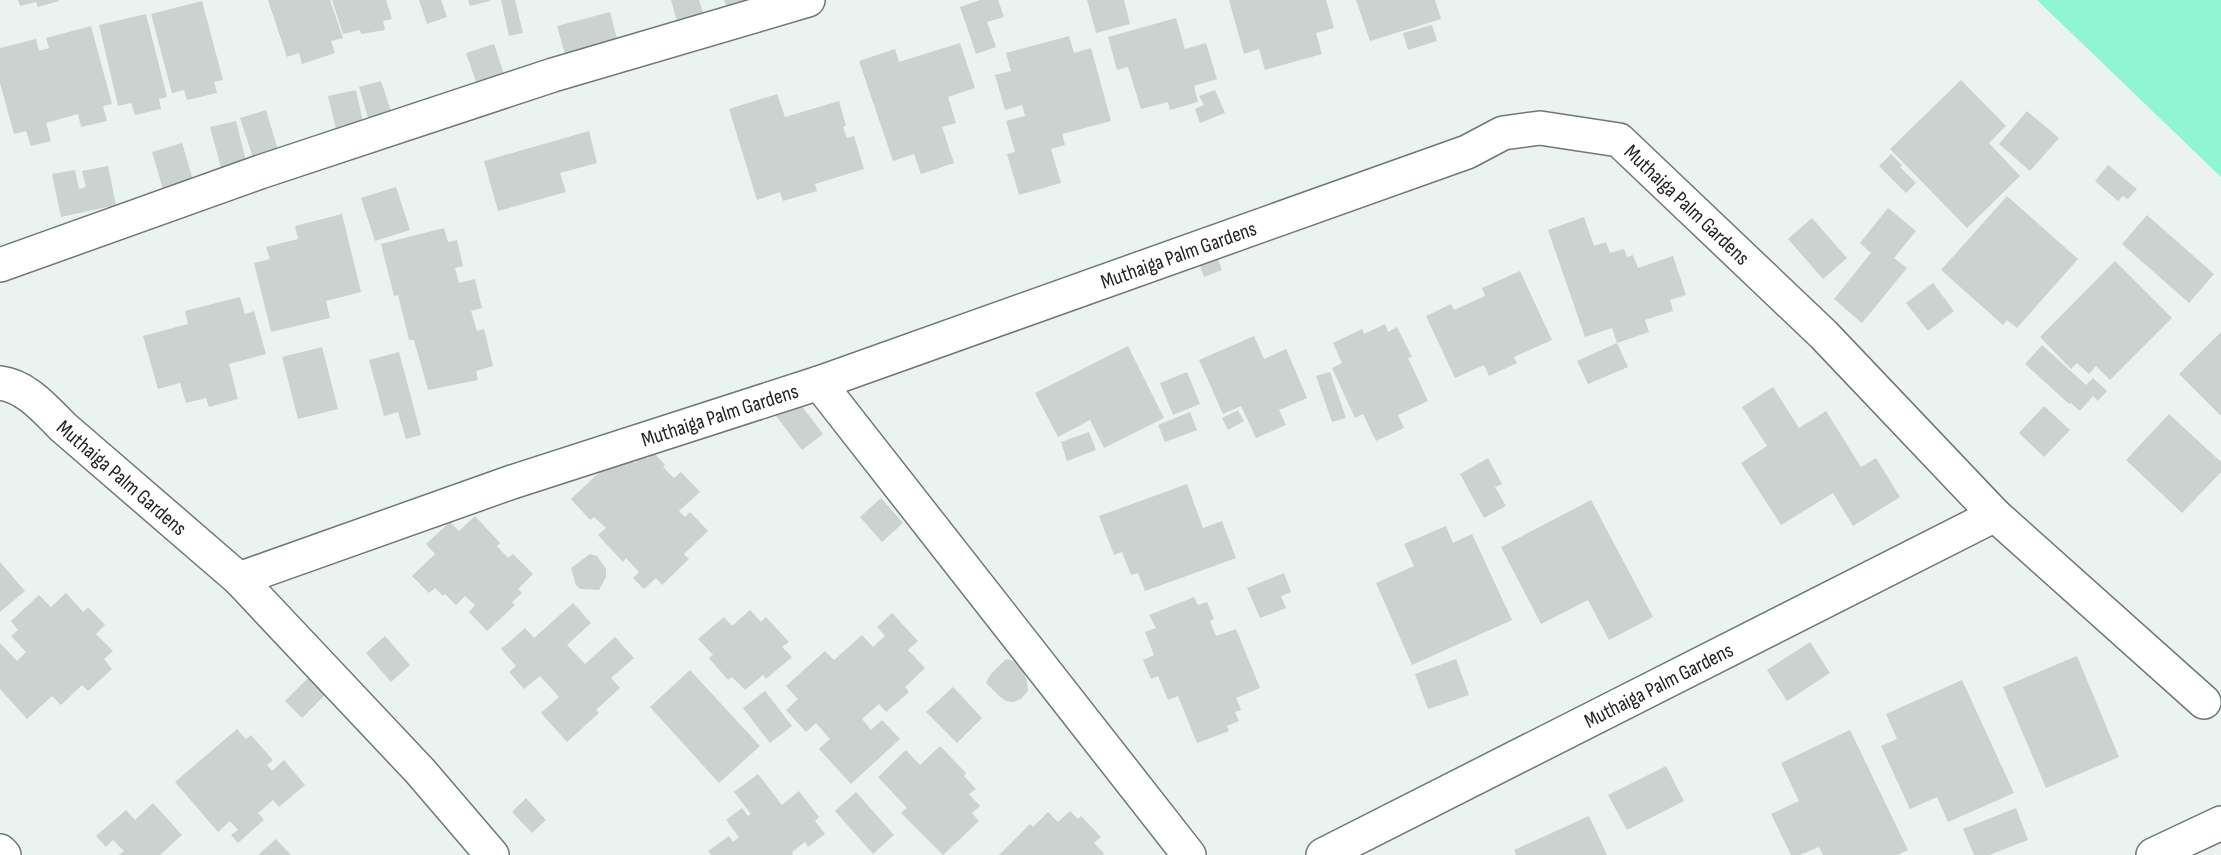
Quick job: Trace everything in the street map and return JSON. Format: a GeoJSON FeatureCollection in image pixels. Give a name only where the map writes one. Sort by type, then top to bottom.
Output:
{"type":"FeatureCollection","features":[{"type":"Feature","properties":{"kind":"street"},"geometry":{"type":"LineString","coordinates":[[0,265],[260,172],[530,82],[808,0]]}},
{"type":"Feature","properties":{"kind":"street","name":"Muthaiga Palm Gardens"},"geometry":{"type":"LineString","coordinates":[[239,579],[512,482],[819,383],[1467,152],[1503,133],[1540,128],[1619,140],[1824,335],[1995,515],[2204,702]]}},
{"type":"Feature","properties":{"kind":"street"},"geometry":{"type":"LineString","coordinates":[[819,383],[1189,855]]}},
{"type":"Feature","properties":{"kind":"street","name":"Muthaiga Palm Gardens"},"geometry":{"type":"LineString","coordinates":[[0,384],[8,384],[36,400],[63,427],[239,579],[420,771],[492,855]]}},
{"type":"Feature","properties":{"kind":"street","name":"Muthaiga Palm Gardens"},"geometry":{"type":"LineString","coordinates":[[1323,855],[1995,515]]}},
{"type":"Feature","properties":{"kind":"street"},"geometry":{"type":"LineString","coordinates":[[2153,855],[2221,823]]}},
{"type":"Feature","properties":{"kind":"street"},"geometry":{"type":"LineString","coordinates":[[0,851],[4,855]]}},
{"type":"Feature","properties":{"kind":"green space"},"geometry":{"type":"Polygon","coordinates":[[[2037,0],[2221,0],[2221,177],[2037,0]]]}},
{"type":"Feature","properties":{"kind":"building"},"geometry":{"type":"Polygon","coordinates":[[[18,0],[59,1],[38,7],[36,2],[20,6],[18,0]]]}},
{"type":"Feature","properties":{"kind":"building"},"geometry":{"type":"Polygon","coordinates":[[[268,0],[330,0],[343,38],[331,41],[335,53],[302,64],[299,53],[287,57],[268,0]]]}},
{"type":"Feature","properties":{"kind":"building"},"geometry":{"type":"Polygon","coordinates":[[[332,0],[386,0],[392,19],[383,21],[385,30],[361,34],[360,30],[343,34],[332,0]]]}},
{"type":"Feature","properties":{"kind":"building"},"geometry":{"type":"Polygon","coordinates":[[[419,0],[441,0],[447,17],[427,24],[419,0]]]}},
{"type":"Feature","properties":{"kind":"building"},"geometry":{"type":"Polygon","coordinates":[[[468,0],[490,0],[490,1],[470,6],[468,0]]]}},
{"type":"Feature","properties":{"kind":"building"},"geometry":{"type":"Polygon","coordinates":[[[501,0],[515,0],[523,33],[509,36],[501,0]]]}},
{"type":"Feature","properties":{"kind":"building"},"geometry":{"type":"Polygon","coordinates":[[[671,0],[699,0],[705,18],[678,25],[671,0]]]}},
{"type":"Feature","properties":{"kind":"building"},"geometry":{"type":"Polygon","coordinates":[[[724,0],[759,0],[728,10],[724,0]]]}},
{"type":"Feature","properties":{"kind":"building"},"geometry":{"type":"Polygon","coordinates":[[[980,0],[998,0],[1004,17],[987,22],[996,47],[976,54],[960,7],[980,0]]]}},
{"type":"Feature","properties":{"kind":"building"},"geometry":{"type":"Polygon","coordinates":[[[1087,0],[1124,0],[1130,24],[1096,33],[1087,0]]]}},
{"type":"Feature","properties":{"kind":"building"},"geometry":{"type":"Polygon","coordinates":[[[1229,0],[1326,0],[1334,28],[1316,33],[1322,54],[1265,70],[1259,49],[1244,54],[1229,0]]]}},
{"type":"Feature","properties":{"kind":"building"},"geometry":{"type":"Polygon","coordinates":[[[1356,0],[1435,0],[1441,19],[1370,41],[1356,0]]]}},
{"type":"Feature","properties":{"kind":"building"},"geometry":{"type":"Polygon","coordinates":[[[202,1],[223,80],[214,82],[217,93],[187,100],[184,90],[172,93],[151,14],[202,1]]]}},
{"type":"Feature","properties":{"kind":"building"},"geometry":{"type":"Polygon","coordinates":[[[610,12],[619,46],[567,61],[557,26],[610,12]]]}},
{"type":"Feature","properties":{"kind":"building"},"geometry":{"type":"Polygon","coordinates":[[[146,14],[167,97],[159,99],[161,109],[135,115],[131,103],[118,106],[99,25],[146,14]]]}},
{"type":"Feature","properties":{"kind":"building"},"geometry":{"type":"Polygon","coordinates":[[[1176,18],[1185,49],[1206,43],[1217,79],[1194,86],[1198,102],[1170,110],[1168,102],[1141,109],[1128,67],[1117,70],[1108,37],[1176,18]]]}},
{"type":"Feature","properties":{"kind":"building"},"geometry":{"type":"Polygon","coordinates":[[[1432,25],[1437,41],[1408,50],[1403,33],[1432,25]]]}},
{"type":"Feature","properties":{"kind":"building"},"geometry":{"type":"Polygon","coordinates":[[[91,26],[112,104],[103,106],[107,121],[81,127],[78,114],[46,123],[51,141],[31,146],[26,131],[14,134],[0,83],[0,48],[36,39],[39,51],[49,48],[46,38],[91,26]]]}},
{"type":"Feature","properties":{"kind":"building"},"geometry":{"type":"Polygon","coordinates":[[[1069,36],[1074,53],[1091,48],[1111,121],[1062,134],[1065,145],[1051,149],[1061,183],[1019,195],[1007,154],[1015,152],[1006,121],[1025,116],[1022,105],[1005,110],[995,75],[1011,71],[1006,53],[1069,36]]]}},
{"type":"Feature","properties":{"kind":"building"},"geometry":{"type":"Polygon","coordinates":[[[960,43],[975,88],[948,97],[956,123],[942,127],[954,163],[921,174],[914,154],[893,161],[859,61],[895,49],[899,62],[960,43]]]}},
{"type":"Feature","properties":{"kind":"building"},"geometry":{"type":"Polygon","coordinates":[[[494,44],[506,80],[479,90],[466,53],[494,44]]]}},
{"type":"Feature","properties":{"kind":"building"},"geometry":{"type":"Polygon","coordinates":[[[1961,80],[2006,126],[1989,143],[2020,176],[1967,228],[1890,149],[1961,80]]]}},
{"type":"Feature","properties":{"kind":"building"},"geometry":{"type":"Polygon","coordinates":[[[381,81],[392,114],[369,121],[359,87],[381,81]]]}},
{"type":"Feature","properties":{"kind":"building"},"geometry":{"type":"Polygon","coordinates":[[[356,90],[363,122],[336,129],[328,96],[356,90]]]}},
{"type":"Feature","properties":{"kind":"building"},"geometry":{"type":"Polygon","coordinates":[[[1215,90],[1225,113],[1200,123],[1195,109],[1204,105],[1199,96],[1215,90]]]}},
{"type":"Feature","properties":{"kind":"building"},"geometry":{"type":"Polygon","coordinates":[[[777,94],[785,117],[839,101],[847,138],[854,136],[864,169],[815,184],[817,191],[783,201],[780,192],[757,200],[729,109],[777,94]]]}},
{"type":"Feature","properties":{"kind":"building"},"geometry":{"type":"Polygon","coordinates":[[[266,110],[278,150],[253,158],[240,118],[266,110]]]}},
{"type":"Feature","properties":{"kind":"building"},"geometry":{"type":"Polygon","coordinates":[[[2027,111],[2059,138],[2030,171],[1999,144],[2027,111]]]}},
{"type":"Feature","properties":{"kind":"building"},"geometry":{"type":"Polygon","coordinates":[[[236,121],[246,161],[221,168],[210,127],[236,121]]]}},
{"type":"Feature","properties":{"kind":"building"},"geometry":{"type":"Polygon","coordinates":[[[589,131],[597,163],[560,173],[566,192],[498,211],[484,161],[589,131]]]}},
{"type":"Feature","properties":{"kind":"building"},"geometry":{"type":"Polygon","coordinates":[[[182,143],[193,180],[163,189],[152,152],[182,143]]]}},
{"type":"Feature","properties":{"kind":"building"},"geometry":{"type":"Polygon","coordinates":[[[1891,154],[1916,183],[1906,193],[1879,166],[1891,154]]]}},
{"type":"Feature","properties":{"kind":"building"},"geometry":{"type":"Polygon","coordinates":[[[2108,165],[2137,189],[2128,199],[2123,196],[2118,201],[2095,181],[2108,165]]]}},
{"type":"Feature","properties":{"kind":"building"},"geometry":{"type":"Polygon","coordinates":[[[108,166],[116,205],[61,217],[52,174],[75,170],[79,189],[86,187],[82,171],[108,166]]]}},
{"type":"Feature","properties":{"kind":"building"},"geometry":{"type":"Polygon","coordinates":[[[396,187],[410,230],[375,241],[361,198],[396,187]]]}},
{"type":"Feature","properties":{"kind":"building"},"geometry":{"type":"Polygon","coordinates":[[[2007,196],[2078,259],[2017,328],[2007,320],[2003,325],[1941,270],[2007,196]]]}},
{"type":"Feature","properties":{"kind":"building"},"geometry":{"type":"Polygon","coordinates":[[[1888,208],[1916,231],[1894,258],[1907,268],[1862,323],[1834,299],[1871,253],[1860,243],[1888,208]]]}},
{"type":"Feature","properties":{"kind":"building"},"geometry":{"type":"Polygon","coordinates":[[[342,214],[361,292],[326,301],[330,318],[271,332],[254,263],[270,259],[266,247],[298,239],[295,226],[342,214]]]}},
{"type":"Feature","properties":{"kind":"building"},"geometry":{"type":"Polygon","coordinates":[[[2147,215],[2214,274],[2189,303],[2122,244],[2147,215]]]}},
{"type":"Feature","properties":{"kind":"building"},"geometry":{"type":"Polygon","coordinates":[[[1584,217],[1594,246],[1606,242],[1610,253],[1624,249],[1627,257],[1633,255],[1638,268],[1673,256],[1686,295],[1670,300],[1673,311],[1645,320],[1649,332],[1617,343],[1612,328],[1585,337],[1548,230],[1584,217]]]}},
{"type":"Feature","properties":{"kind":"building"},"geometry":{"type":"Polygon","coordinates":[[[1812,218],[1847,258],[1823,279],[1788,239],[1812,218]]]}},
{"type":"Feature","properties":{"kind":"building"},"geometry":{"type":"Polygon","coordinates":[[[444,228],[448,242],[457,240],[463,266],[455,268],[459,283],[475,279],[482,308],[471,311],[477,331],[484,329],[493,366],[476,371],[478,380],[428,390],[414,340],[409,340],[398,295],[394,296],[381,244],[444,228]]]}},
{"type":"Feature","properties":{"kind":"building"},"geometry":{"type":"Polygon","coordinates":[[[1216,253],[1222,270],[1204,277],[1198,260],[1216,253]]]}},
{"type":"Feature","properties":{"kind":"building"},"geometry":{"type":"Polygon","coordinates":[[[2115,261],[2172,318],[2110,380],[2096,366],[2089,374],[2077,363],[2071,369],[2040,337],[2115,261]]]}},
{"type":"Feature","properties":{"kind":"building"},"geometry":{"type":"Polygon","coordinates":[[[1520,271],[1552,340],[1514,357],[1517,363],[1489,376],[1484,365],[1455,378],[1426,316],[1451,304],[1454,310],[1485,296],[1482,288],[1520,271]]]}},
{"type":"Feature","properties":{"kind":"building"},"geometry":{"type":"Polygon","coordinates":[[[1933,283],[1954,311],[1928,331],[1906,303],[1933,283]]]}},
{"type":"Feature","properties":{"kind":"building"},"geometry":{"type":"Polygon","coordinates":[[[240,297],[245,314],[254,311],[266,354],[229,364],[238,399],[209,407],[206,398],[186,403],[180,383],[158,389],[143,336],[188,324],[185,311],[240,297]]]}},
{"type":"Feature","properties":{"kind":"building"},"geometry":{"type":"Polygon","coordinates":[[[1385,324],[1388,332],[1397,327],[1412,357],[1408,358],[1428,401],[1398,415],[1404,428],[1376,441],[1363,414],[1355,418],[1332,368],[1342,363],[1333,343],[1362,329],[1364,334],[1385,324]]]}},
{"type":"Feature","properties":{"kind":"building"},"geometry":{"type":"Polygon","coordinates":[[[2221,332],[2221,416],[2179,374],[2221,332]]]}},
{"type":"Feature","properties":{"kind":"building"},"geometry":{"type":"Polygon","coordinates":[[[1254,336],[1264,359],[1286,349],[1307,398],[1279,410],[1286,425],[1256,438],[1241,406],[1223,414],[1199,360],[1254,336]]]}},
{"type":"Feature","properties":{"kind":"building"},"geometry":{"type":"Polygon","coordinates":[[[1617,343],[1628,367],[1588,384],[1577,361],[1617,343]]]}},
{"type":"Feature","properties":{"kind":"building"},"geometry":{"type":"Polygon","coordinates":[[[2042,345],[2086,385],[2093,378],[2107,391],[2098,401],[2093,396],[2080,411],[2071,403],[2069,404],[2025,364],[2042,345]]]}},
{"type":"Feature","properties":{"kind":"building"},"geometry":{"type":"Polygon","coordinates":[[[1128,346],[1164,418],[1104,448],[1090,420],[1058,437],[1035,393],[1128,346]]]}},
{"type":"Feature","properties":{"kind":"building"},"geometry":{"type":"Polygon","coordinates":[[[322,347],[338,409],[298,419],[282,357],[322,347]]]}},
{"type":"Feature","properties":{"kind":"building"},"geometry":{"type":"Polygon","coordinates":[[[399,352],[421,435],[406,439],[398,412],[384,416],[369,360],[399,352]]]}},
{"type":"Feature","properties":{"kind":"building"},"geometry":{"type":"Polygon","coordinates":[[[1187,372],[1200,404],[1173,415],[1160,383],[1187,372]]]}},
{"type":"Feature","properties":{"kind":"building"},"geometry":{"type":"Polygon","coordinates":[[[1330,372],[1346,418],[1332,422],[1316,376],[1330,372]]]}},
{"type":"Feature","properties":{"kind":"building"},"geometry":{"type":"Polygon","coordinates":[[[1773,387],[1799,428],[1826,411],[1861,467],[1876,458],[1900,497],[1853,526],[1833,493],[1781,525],[1741,463],[1767,446],[1742,407],[1773,387]]]}},
{"type":"Feature","properties":{"kind":"building"},"geometry":{"type":"Polygon","coordinates":[[[794,396],[823,434],[802,450],[773,412],[794,396]]]}},
{"type":"Feature","properties":{"kind":"building"},"geometry":{"type":"Polygon","coordinates":[[[2044,406],[2070,430],[2044,457],[2019,433],[2044,406]]]}},
{"type":"Feature","properties":{"kind":"building"},"geometry":{"type":"Polygon","coordinates":[[[1238,410],[1244,421],[1228,430],[1222,418],[1238,410]]]}},
{"type":"Feature","properties":{"kind":"building"},"geometry":{"type":"Polygon","coordinates":[[[1190,412],[1197,430],[1165,442],[1158,425],[1190,412]]]}},
{"type":"Feature","properties":{"kind":"building"},"geometry":{"type":"Polygon","coordinates":[[[2169,414],[2221,462],[2221,472],[2182,513],[2126,460],[2169,414]]]}},
{"type":"Feature","properties":{"kind":"building"},"geometry":{"type":"Polygon","coordinates":[[[1089,432],[1096,450],[1067,461],[1061,442],[1089,432]]]}},
{"type":"Feature","properties":{"kind":"building"},"geometry":{"type":"Polygon","coordinates":[[[623,450],[634,463],[643,455],[647,459],[654,453],[674,478],[681,472],[700,492],[679,511],[685,517],[690,512],[708,531],[684,554],[689,559],[662,585],[656,578],[644,589],[633,578],[639,572],[626,558],[623,562],[598,535],[606,528],[594,517],[590,520],[571,499],[623,450]]]}},
{"type":"Feature","properties":{"kind":"building"},"geometry":{"type":"Polygon","coordinates":[[[1488,458],[1502,484],[1495,487],[1506,506],[1484,518],[1460,474],[1488,458]]]}},
{"type":"Feature","properties":{"kind":"building"},"geometry":{"type":"Polygon","coordinates":[[[1187,484],[1203,528],[1222,521],[1236,558],[1145,591],[1138,573],[1131,575],[1122,552],[1114,555],[1099,516],[1187,484]]]}},
{"type":"Feature","properties":{"kind":"building"},"geometry":{"type":"Polygon","coordinates":[[[881,498],[903,523],[882,542],[860,517],[881,498]]]}},
{"type":"Feature","properties":{"kind":"building"},"geometry":{"type":"Polygon","coordinates":[[[1591,500],[1653,617],[1609,640],[1588,600],[1541,624],[1501,547],[1591,500]]]}},
{"type":"Feature","properties":{"kind":"building"},"geometry":{"type":"Polygon","coordinates":[[[475,516],[500,543],[497,546],[508,558],[513,554],[533,574],[518,589],[522,593],[512,602],[515,605],[487,631],[469,612],[475,605],[465,596],[456,605],[435,588],[429,593],[412,576],[435,554],[426,544],[450,522],[459,531],[475,516]]]}},
{"type":"Feature","properties":{"kind":"building"},"geometry":{"type":"Polygon","coordinates":[[[1446,526],[1453,543],[1472,534],[1512,620],[1412,665],[1376,583],[1414,566],[1404,544],[1446,526]]]}},
{"type":"Feature","properties":{"kind":"building"},"geometry":{"type":"Polygon","coordinates":[[[590,554],[597,556],[606,569],[606,577],[599,590],[580,589],[576,585],[571,568],[590,554]]]}},
{"type":"Feature","properties":{"kind":"building"},"geometry":{"type":"Polygon","coordinates":[[[0,562],[25,591],[0,612],[0,562]]]}},
{"type":"Feature","properties":{"kind":"building"},"geometry":{"type":"Polygon","coordinates":[[[1284,573],[1291,592],[1281,596],[1286,608],[1260,618],[1247,588],[1284,573]]]}},
{"type":"Feature","properties":{"kind":"building"},"geometry":{"type":"Polygon","coordinates":[[[66,593],[83,612],[88,607],[105,625],[96,634],[113,651],[104,659],[112,669],[88,691],[82,685],[61,705],[52,696],[27,719],[0,689],[0,643],[17,661],[26,652],[11,636],[18,630],[11,621],[39,595],[51,607],[66,593]]]}},
{"type":"Feature","properties":{"kind":"building"},"geometry":{"type":"Polygon","coordinates":[[[1194,597],[1198,605],[1207,602],[1214,619],[1210,621],[1216,636],[1236,629],[1260,688],[1236,698],[1241,710],[1235,712],[1239,721],[1227,726],[1229,731],[1197,743],[1178,696],[1168,700],[1158,676],[1151,679],[1143,660],[1154,655],[1145,632],[1156,628],[1149,615],[1194,597]]]}},
{"type":"Feature","properties":{"kind":"building"},"geometry":{"type":"Polygon","coordinates":[[[573,603],[591,623],[567,645],[585,664],[615,637],[634,658],[611,678],[620,688],[596,710],[599,713],[567,742],[541,713],[559,697],[540,676],[524,689],[509,672],[516,666],[501,649],[525,628],[534,638],[573,603]]]}},
{"type":"Feature","properties":{"kind":"building"},"geometry":{"type":"Polygon","coordinates":[[[750,610],[761,622],[766,617],[789,642],[782,647],[792,657],[766,679],[763,675],[745,690],[732,677],[728,680],[709,658],[713,655],[698,639],[724,617],[732,626],[750,610]]]}},
{"type":"Feature","properties":{"kind":"building"},"geometry":{"type":"Polygon","coordinates":[[[892,613],[918,641],[908,650],[925,668],[905,687],[909,692],[886,712],[879,704],[862,719],[871,730],[882,720],[900,739],[851,784],[819,749],[830,739],[816,723],[806,732],[786,710],[798,699],[786,686],[825,651],[834,660],[862,635],[873,647],[885,636],[877,627],[892,613]]]}},
{"type":"Feature","properties":{"kind":"building"},"geometry":{"type":"Polygon","coordinates":[[[385,636],[410,665],[391,682],[366,653],[385,636]]]}},
{"type":"Feature","properties":{"kind":"building"},"geometry":{"type":"Polygon","coordinates":[[[1810,642],[1830,673],[1787,701],[1767,670],[1810,642]]]}},
{"type":"Feature","properties":{"kind":"building"},"geometry":{"type":"Polygon","coordinates":[[[2077,656],[2119,757],[2046,788],[2003,687],[2077,656]]]}},
{"type":"Feature","properties":{"kind":"building"},"geometry":{"type":"Polygon","coordinates":[[[1006,659],[1014,661],[1027,680],[1028,691],[1021,699],[1013,702],[1006,701],[986,683],[990,675],[1006,659]]]}},
{"type":"Feature","properties":{"kind":"building"},"geometry":{"type":"Polygon","coordinates":[[[1456,659],[1469,695],[1428,709],[1415,674],[1456,659]]]}},
{"type":"Feature","properties":{"kind":"building"},"geometry":{"type":"Polygon","coordinates":[[[690,670],[760,746],[719,783],[650,707],[690,670]]]}},
{"type":"Feature","properties":{"kind":"building"},"geometry":{"type":"Polygon","coordinates":[[[310,676],[327,693],[302,718],[285,701],[310,676]]]}},
{"type":"Feature","properties":{"kind":"building"},"geometry":{"type":"Polygon","coordinates":[[[1962,680],[2014,793],[1948,822],[1937,797],[1910,809],[1881,746],[1897,739],[1886,714],[1962,680]]]}},
{"type":"Feature","properties":{"kind":"building"},"geometry":{"type":"Polygon","coordinates":[[[953,687],[982,718],[957,743],[926,712],[953,687]]]}},
{"type":"Feature","properties":{"kind":"building"},"geometry":{"type":"Polygon","coordinates":[[[765,691],[792,726],[770,743],[743,708],[765,691]]]}},
{"type":"Feature","properties":{"kind":"building"},"geometry":{"type":"Polygon","coordinates":[[[237,729],[246,739],[251,735],[273,760],[267,765],[272,771],[284,760],[305,785],[279,807],[273,800],[258,813],[264,820],[238,843],[231,835],[238,830],[230,821],[218,832],[175,782],[237,729]]]}},
{"type":"Feature","properties":{"kind":"building"},"geometry":{"type":"Polygon","coordinates":[[[1850,730],[1908,850],[1897,855],[1823,855],[1819,847],[1800,855],[1791,855],[1771,814],[1799,801],[1781,763],[1850,730]]]}},
{"type":"Feature","properties":{"kind":"building"},"geometry":{"type":"Polygon","coordinates":[[[940,746],[966,773],[964,776],[976,789],[969,794],[980,806],[972,813],[979,821],[943,855],[901,813],[907,808],[878,777],[906,750],[920,765],[940,746]]]}},
{"type":"Feature","properties":{"kind":"building"},"geometry":{"type":"Polygon","coordinates":[[[1666,766],[1684,801],[1627,830],[1608,795],[1666,766]]]}},
{"type":"Feature","properties":{"kind":"building"},"geometry":{"type":"Polygon","coordinates":[[[758,774],[782,805],[799,791],[819,817],[815,821],[825,834],[808,847],[805,842],[792,852],[793,855],[711,855],[708,851],[729,836],[733,842],[739,837],[726,820],[742,808],[748,816],[751,814],[734,792],[758,774]]]}},
{"type":"Feature","properties":{"kind":"building"},"geometry":{"type":"Polygon","coordinates":[[[856,792],[894,835],[873,854],[835,811],[856,792]]]}},
{"type":"Feature","properties":{"kind":"building"},"geometry":{"type":"Polygon","coordinates":[[[526,798],[546,820],[532,833],[512,812],[526,798]]]}},
{"type":"Feature","properties":{"kind":"building"},"geometry":{"type":"Polygon","coordinates":[[[153,803],[182,835],[160,855],[119,855],[124,851],[113,840],[106,847],[96,836],[126,810],[135,820],[153,803]]]}},
{"type":"Feature","properties":{"kind":"building"},"geometry":{"type":"Polygon","coordinates":[[[2016,808],[2028,840],[1989,855],[1974,855],[1963,829],[2016,808]]]}},
{"type":"Feature","properties":{"kind":"building"},"geometry":{"type":"Polygon","coordinates":[[[1070,811],[1078,819],[1081,816],[1101,837],[1094,843],[1104,853],[1103,855],[999,855],[1030,824],[1033,827],[1048,812],[1058,822],[1070,811]]]}},
{"type":"Feature","properties":{"kind":"building"},"geometry":{"type":"Polygon","coordinates":[[[1589,816],[1607,855],[1516,855],[1514,850],[1589,816]]]}},
{"type":"Feature","properties":{"kind":"building"},"geometry":{"type":"Polygon","coordinates":[[[276,839],[291,855],[258,855],[276,839]]]}}]}
